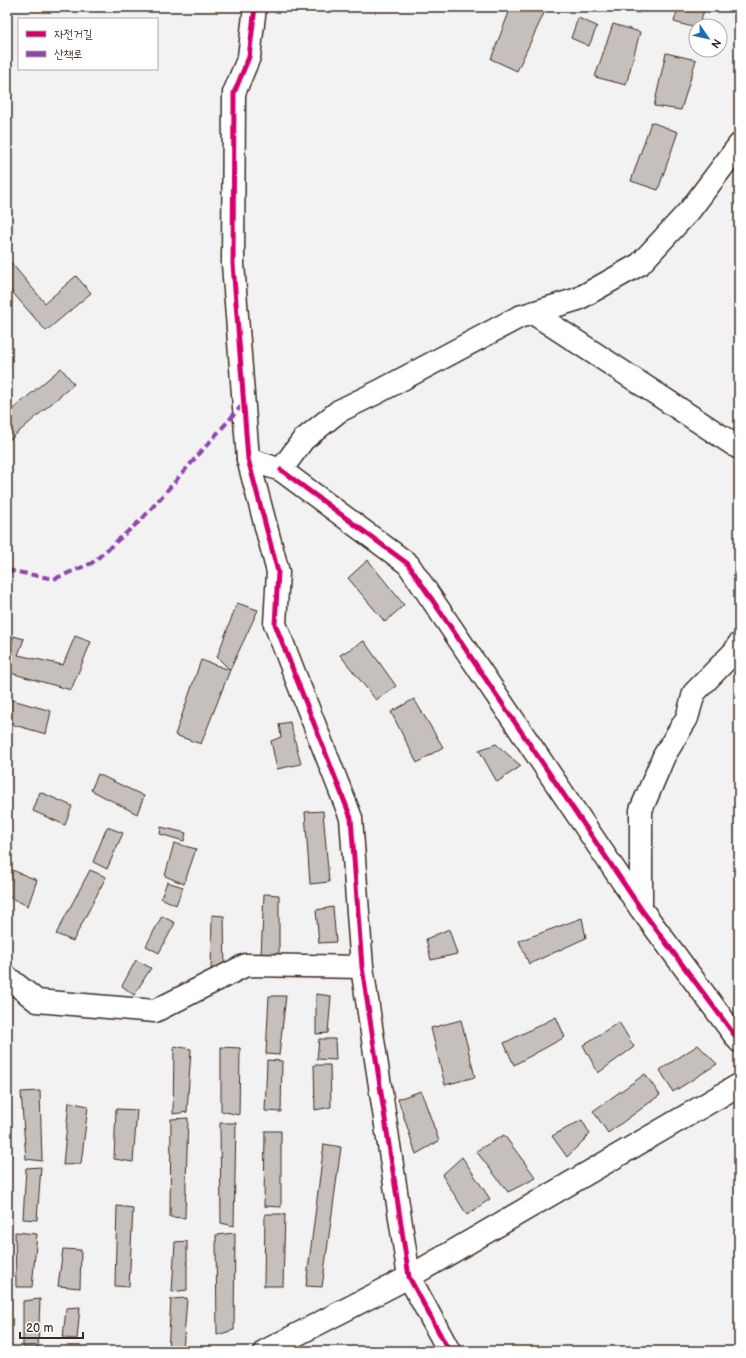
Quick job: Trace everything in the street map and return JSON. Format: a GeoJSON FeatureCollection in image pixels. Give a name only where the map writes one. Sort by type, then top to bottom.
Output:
{"type":"FeatureCollection","features":[{"type":"Feature","properties":{"kind":"street"},"geometry":{"type":"LineString","coordinates":[[256,7],[249,57],[234,93],[233,264],[248,459],[278,572],[275,624],[351,818],[362,967],[410,1277],[449,1351]]}},
{"type":"Feature","properties":{"kind":"street"},"geometry":{"type":"LineString","coordinates":[[281,470],[303,440],[339,411],[378,392],[519,317],[578,298],[640,264],[690,210],[739,145]]}},
{"type":"Feature","properties":{"kind":"street"},"geometry":{"type":"LineString","coordinates":[[533,313],[739,448]]}},
{"type":"Feature","properties":{"kind":"street"},"geometry":{"type":"LineString","coordinates":[[248,459],[281,470],[408,564],[641,909],[739,1041]]}},
{"type":"Feature","properties":{"kind":"street"},"geometry":{"type":"LineString","coordinates":[[641,909],[641,810],[664,756],[687,718],[694,692],[735,651],[739,644]]}},
{"type":"Feature","properties":{"kind":"street"},"geometry":{"type":"LineString","coordinates":[[7,977],[36,1001],[156,1011],[246,965],[362,967]]}},
{"type":"Feature","properties":{"kind":"street"},"geometry":{"type":"LineString","coordinates":[[717,1011],[739,1011]]}},
{"type":"Feature","properties":{"kind":"street"},"geometry":{"type":"LineString","coordinates":[[265,1351],[410,1277],[739,1085]]}},
{"type":"Feature","properties":{"kind":"building"},"geometry":{"type":"Polygon","coordinates":[[[511,7],[535,7],[545,11],[517,71],[491,59],[511,7]]]}},
{"type":"Feature","properties":{"kind":"building"},"geometry":{"type":"Polygon","coordinates":[[[614,7],[641,7],[639,13],[614,7]]]}},
{"type":"Feature","properties":{"kind":"building"},"geometry":{"type":"Polygon","coordinates":[[[678,7],[705,7],[702,18],[688,18],[688,26],[674,22],[678,7]]]}},
{"type":"Feature","properties":{"kind":"building"},"geometry":{"type":"Polygon","coordinates":[[[578,18],[597,26],[589,46],[571,38],[578,18]]]}},
{"type":"Feature","properties":{"kind":"building"},"geometry":{"type":"Polygon","coordinates":[[[613,24],[640,32],[626,85],[595,77],[613,24]]]}},
{"type":"Feature","properties":{"kind":"building"},"geometry":{"type":"Polygon","coordinates":[[[666,53],[696,60],[681,110],[654,106],[666,53]]]}},
{"type":"Feature","properties":{"kind":"building"},"geometry":{"type":"Polygon","coordinates":[[[651,122],[678,132],[658,190],[631,181],[651,122]]]}},
{"type":"Feature","properties":{"kind":"building"},"geometry":{"type":"Polygon","coordinates":[[[7,258],[45,303],[76,276],[91,293],[46,331],[7,286],[7,258]]]}},
{"type":"Feature","properties":{"kind":"building"},"geometry":{"type":"Polygon","coordinates":[[[61,368],[74,384],[7,442],[7,414],[61,368]]]}},
{"type":"Feature","properties":{"kind":"building"},"geometry":{"type":"Polygon","coordinates":[[[368,560],[404,605],[385,622],[348,578],[368,560]]]}},
{"type":"Feature","properties":{"kind":"building"},"geometry":{"type":"Polygon","coordinates":[[[237,603],[258,610],[230,670],[217,657],[237,603]]]}},
{"type":"Feature","properties":{"kind":"building"},"geometry":{"type":"Polygon","coordinates":[[[14,636],[24,639],[18,655],[63,665],[75,636],[91,642],[71,690],[7,672],[7,657],[14,636]]]}},
{"type":"Feature","properties":{"kind":"building"},"geometry":{"type":"Polygon","coordinates":[[[364,641],[396,686],[376,700],[340,655],[364,641]]]}},
{"type":"Feature","properties":{"kind":"building"},"geometry":{"type":"Polygon","coordinates":[[[201,660],[230,670],[201,744],[175,735],[201,660]]]}},
{"type":"Feature","properties":{"kind":"building"},"geometry":{"type":"Polygon","coordinates":[[[9,699],[51,711],[46,734],[7,723],[7,705],[9,699]]]}},
{"type":"Feature","properties":{"kind":"building"},"geometry":{"type":"Polygon","coordinates":[[[414,699],[443,747],[417,763],[391,712],[414,699]]]}},
{"type":"Feature","properties":{"kind":"building"},"geometry":{"type":"Polygon","coordinates":[[[290,722],[301,764],[277,769],[271,741],[281,737],[279,724],[290,722]]]}},
{"type":"Feature","properties":{"kind":"building"},"geometry":{"type":"Polygon","coordinates":[[[496,744],[521,766],[497,782],[479,750],[496,744]]]}},
{"type":"Feature","properties":{"kind":"building"},"geometry":{"type":"Polygon","coordinates":[[[98,774],[144,796],[137,814],[91,790],[98,774]]]}},
{"type":"Feature","properties":{"kind":"building"},"geometry":{"type":"Polygon","coordinates":[[[40,792],[72,806],[65,825],[33,811],[40,792]]]}},
{"type":"Feature","properties":{"kind":"building"},"geometry":{"type":"Polygon","coordinates":[[[323,811],[329,882],[310,884],[305,812],[323,811]]]}},
{"type":"Feature","properties":{"kind":"building"},"geometry":{"type":"Polygon","coordinates":[[[107,827],[123,833],[107,869],[93,862],[107,827]]]}},
{"type":"Feature","properties":{"kind":"building"},"geometry":{"type":"Polygon","coordinates":[[[161,827],[186,833],[184,841],[160,834],[161,827]]]}},
{"type":"Feature","properties":{"kind":"building"},"geometry":{"type":"Polygon","coordinates":[[[174,843],[196,849],[184,884],[165,876],[174,843]]]}},
{"type":"Feature","properties":{"kind":"building"},"geometry":{"type":"Polygon","coordinates":[[[7,868],[37,880],[28,906],[7,896],[7,868]]]}},
{"type":"Feature","properties":{"kind":"building"},"geometry":{"type":"Polygon","coordinates":[[[90,870],[106,877],[73,941],[56,934],[90,870]]]}},
{"type":"Feature","properties":{"kind":"building"},"geometry":{"type":"Polygon","coordinates":[[[167,882],[183,887],[176,905],[161,898],[167,882]]]}},
{"type":"Feature","properties":{"kind":"building"},"geometry":{"type":"Polygon","coordinates":[[[264,894],[279,895],[279,954],[261,954],[264,894]]]}},
{"type":"Feature","properties":{"kind":"building"},"geometry":{"type":"Polygon","coordinates":[[[333,907],[336,942],[319,943],[316,910],[333,907]]]}},
{"type":"Feature","properties":{"kind":"building"},"geometry":{"type":"Polygon","coordinates":[[[212,915],[224,916],[225,976],[211,975],[212,915]]]}},
{"type":"Feature","properties":{"kind":"building"},"geometry":{"type":"Polygon","coordinates":[[[162,916],[175,923],[159,953],[146,946],[162,916]]]}},
{"type":"Feature","properties":{"kind":"building"},"geometry":{"type":"Polygon","coordinates":[[[582,918],[586,938],[529,964],[519,941],[582,918]]]}},
{"type":"Feature","properties":{"kind":"building"},"geometry":{"type":"Polygon","coordinates":[[[449,929],[457,954],[431,960],[426,939],[449,929]]]}},
{"type":"Feature","properties":{"kind":"building"},"geometry":{"type":"Polygon","coordinates":[[[136,960],[151,968],[134,995],[122,986],[136,960]]]}},
{"type":"Feature","properties":{"kind":"building"},"geometry":{"type":"Polygon","coordinates":[[[316,994],[331,996],[328,1033],[316,1034],[316,994]]]}},
{"type":"Feature","properties":{"kind":"building"},"geometry":{"type":"Polygon","coordinates":[[[269,996],[286,996],[279,1055],[266,1054],[269,996]]]}},
{"type":"Feature","properties":{"kind":"building"},"geometry":{"type":"Polygon","coordinates":[[[556,1017],[565,1037],[514,1065],[504,1043],[556,1017]]]}},
{"type":"Feature","properties":{"kind":"building"},"geometry":{"type":"Polygon","coordinates":[[[461,1020],[475,1077],[445,1085],[431,1028],[461,1020]]]}},
{"type":"Feature","properties":{"kind":"building"},"geometry":{"type":"Polygon","coordinates":[[[619,1022],[634,1047],[598,1073],[583,1045],[619,1022]]]}},
{"type":"Feature","properties":{"kind":"building"},"geometry":{"type":"Polygon","coordinates":[[[319,1039],[335,1039],[336,1060],[317,1059],[319,1039]]]}},
{"type":"Feature","properties":{"kind":"building"},"geometry":{"type":"Polygon","coordinates":[[[698,1045],[717,1064],[673,1092],[660,1070],[698,1045]]]}},
{"type":"Feature","properties":{"kind":"building"},"geometry":{"type":"Polygon","coordinates":[[[174,1046],[191,1049],[187,1112],[173,1114],[174,1046]]]}},
{"type":"Feature","properties":{"kind":"building"},"geometry":{"type":"Polygon","coordinates":[[[221,1047],[240,1048],[239,1115],[221,1111],[221,1047]]]}},
{"type":"Feature","properties":{"kind":"building"},"geometry":{"type":"Polygon","coordinates":[[[267,1060],[282,1061],[281,1112],[265,1111],[267,1060]]]}},
{"type":"Feature","properties":{"kind":"building"},"geometry":{"type":"Polygon","coordinates":[[[314,1065],[330,1065],[331,1107],[315,1110],[314,1065]]]}},
{"type":"Feature","properties":{"kind":"building"},"geometry":{"type":"Polygon","coordinates":[[[645,1074],[660,1095],[608,1133],[593,1111],[645,1074]]]}},
{"type":"Feature","properties":{"kind":"building"},"geometry":{"type":"Polygon","coordinates":[[[40,1091],[42,1161],[26,1159],[21,1092],[40,1091]]]}},
{"type":"Feature","properties":{"kind":"building"},"geometry":{"type":"Polygon","coordinates":[[[421,1091],[439,1141],[416,1154],[398,1099],[421,1091]]]}},
{"type":"Feature","properties":{"kind":"building"},"geometry":{"type":"Polygon","coordinates":[[[69,1102],[88,1106],[81,1164],[63,1165],[69,1102]]]}},
{"type":"Feature","properties":{"kind":"building"},"geometry":{"type":"Polygon","coordinates":[[[116,1109],[137,1110],[133,1162],[114,1159],[116,1109]]]}},
{"type":"Feature","properties":{"kind":"building"},"geometry":{"type":"Polygon","coordinates":[[[188,1118],[185,1218],[170,1217],[171,1119],[188,1118]]]}},
{"type":"Feature","properties":{"kind":"building"},"geometry":{"type":"Polygon","coordinates":[[[582,1120],[590,1134],[567,1157],[552,1136],[582,1120]]]}},
{"type":"Feature","properties":{"kind":"building"},"geometry":{"type":"Polygon","coordinates":[[[220,1123],[236,1123],[234,1226],[221,1223],[220,1123]]]}},
{"type":"Feature","properties":{"kind":"building"},"geometry":{"type":"Polygon","coordinates":[[[265,1131],[281,1131],[281,1207],[264,1206],[265,1131]]]}},
{"type":"Feature","properties":{"kind":"building"},"geometry":{"type":"Polygon","coordinates":[[[504,1135],[536,1178],[508,1192],[476,1151],[504,1135]]]}},
{"type":"Feature","properties":{"kind":"building"},"geometry":{"type":"Polygon","coordinates":[[[324,1144],[341,1147],[322,1287],[306,1286],[324,1144]]]}},
{"type":"Feature","properties":{"kind":"building"},"geometry":{"type":"Polygon","coordinates":[[[462,1157],[490,1199],[467,1215],[442,1175],[462,1157]]]}},
{"type":"Feature","properties":{"kind":"building"},"geometry":{"type":"Polygon","coordinates":[[[41,1167],[37,1220],[23,1219],[26,1168],[41,1167]]]}},
{"type":"Feature","properties":{"kind":"building"},"geometry":{"type":"Polygon","coordinates":[[[117,1206],[133,1208],[129,1287],[115,1286],[117,1206]]]}},
{"type":"Feature","properties":{"kind":"building"},"geometry":{"type":"Polygon","coordinates":[[[265,1214],[285,1214],[283,1286],[264,1286],[265,1214]]]}},
{"type":"Feature","properties":{"kind":"building"},"geometry":{"type":"Polygon","coordinates":[[[15,1232],[37,1234],[32,1287],[16,1287],[15,1232]]]}},
{"type":"Feature","properties":{"kind":"building"},"geometry":{"type":"Polygon","coordinates":[[[235,1233],[234,1330],[217,1335],[216,1235],[235,1233]]]}},
{"type":"Feature","properties":{"kind":"building"},"geometry":{"type":"Polygon","coordinates":[[[187,1241],[187,1290],[172,1292],[175,1242],[187,1241]]]}},
{"type":"Feature","properties":{"kind":"building"},"geometry":{"type":"Polygon","coordinates":[[[63,1249],[81,1250],[80,1288],[58,1286],[63,1249]]]}},
{"type":"Feature","properties":{"kind":"building"},"geometry":{"type":"Polygon","coordinates":[[[187,1298],[183,1351],[168,1351],[171,1299],[187,1298]]]}},
{"type":"Feature","properties":{"kind":"building"},"geometry":{"type":"Polygon","coordinates":[[[40,1299],[38,1348],[23,1348],[23,1301],[40,1299]]]}},
{"type":"Feature","properties":{"kind":"building"},"geometry":{"type":"Polygon","coordinates":[[[80,1307],[77,1339],[63,1338],[66,1308],[80,1307]]]}},
{"type":"Feature","properties":{"kind":"marked path"},"geometry":{"type":"LineString","coordinates":[[7,570],[54,579],[92,563],[142,519],[244,403]]}},
{"type":"Feature","properties":{"kind":"cycle path"},"geometry":{"type":"LineString","coordinates":[[255,7],[249,57],[234,93],[233,264],[248,459],[278,572],[275,624],[351,818],[362,967],[409,1277],[449,1351]]}},
{"type":"Feature","properties":{"kind":"cycle path"},"geometry":{"type":"LineString","coordinates":[[281,470],[408,564],[641,909],[739,1041]]}}]}
